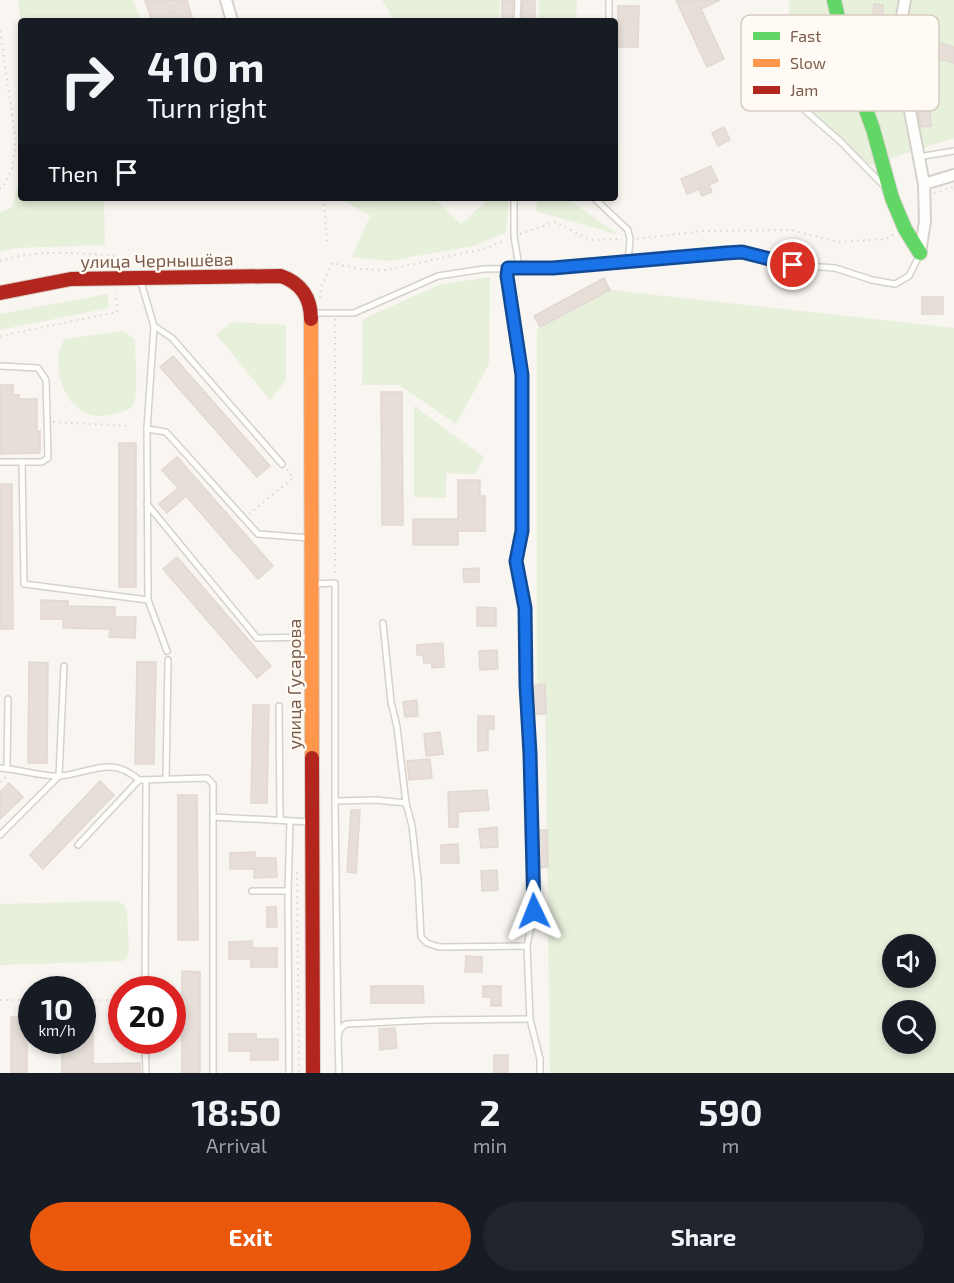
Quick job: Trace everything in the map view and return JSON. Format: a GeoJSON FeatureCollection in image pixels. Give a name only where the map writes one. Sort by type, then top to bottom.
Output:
{"type":"FeatureCollection","features":[{"type":"Feature","properties":{"kind":"street"},"geometry":{"type":"LineString","coordinates":[[226,0],[231,18]]}},
{"type":"Feature","properties":{"kind":"street"},"geometry":{"type":"LineString","coordinates":[[834,0],[837,15]]}},
{"type":"Feature","properties":{"kind":"street"},"geometry":{"type":"LineString","coordinates":[[902,15],[905,0]]}},
{"type":"Feature","properties":{"kind":"street"},"geometry":{"type":"LineString","coordinates":[[866,111],[892,198],[905,229],[920,253]]}},
{"type":"Feature","properties":{"kind":"street"},"geometry":{"type":"LineString","coordinates":[[910,111],[925,190],[925,221],[920,253]]}},
{"type":"Feature","properties":{"kind":"street"},"geometry":{"type":"LineString","coordinates":[[925,190],[954,175]]}},
{"type":"Feature","properties":{"kind":"street","name":"улица Чернышёва"},"geometry":{"type":"LineString","coordinates":[[0,293],[71,279],[281,276],[301,285],[308,295]]}},
{"type":"Feature","properties":{"kind":"street","name":"улица Гусарова"},"geometry":{"type":"LineString","coordinates":[[308,295],[315,313],[311,637],[313,1073]]}},
{"type":"Feature","properties":{"kind":"lane"},"geometry":{"type":"LineString","coordinates":[[517,18],[518,0]]}},
{"type":"Feature","properties":{"kind":"lane"},"geometry":{"type":"LineString","coordinates":[[609,0],[609,18]]}},
{"type":"Feature","properties":{"kind":"lane"},"geometry":{"type":"LineString","coordinates":[[806,111],[881,182],[892,198]]}},
{"type":"Feature","properties":{"kind":"lane"},"geometry":{"type":"LineString","coordinates":[[918,157],[954,151]]}},
{"type":"Feature","properties":{"kind":"lane"},"geometry":{"type":"LineString","coordinates":[[514,201],[514,237],[519,267]]}},
{"type":"Feature","properties":{"kind":"lane"},"geometry":{"type":"LineString","coordinates":[[597,201],[628,230],[630,239],[628,263]]}},
{"type":"Feature","properties":{"kind":"lane"},"geometry":{"type":"LineString","coordinates":[[315,313],[354,313],[438,276],[484,269],[553,268],[583,264],[628,263],[711,253],[742,252],[793,265],[835,268],[872,280],[895,284],[909,276],[920,253]]}},
{"type":"Feature","properties":{"kind":"lane"},"geometry":{"type":"LineString","coordinates":[[508,268],[507,276],[522,375],[522,531],[516,561],[525,608],[530,754],[534,911],[527,946],[530,1020],[540,1059],[540,1073]]}},
{"type":"Feature","properties":{"kind":"lane"},"geometry":{"type":"LineString","coordinates":[[140,278],[154,326],[147,429],[148,600],[167,651]]}},
{"type":"Feature","properties":{"kind":"lane"},"geometry":{"type":"LineString","coordinates":[[154,326],[172,338],[282,464]]}},
{"type":"Feature","properties":{"kind":"lane"},"geometry":{"type":"LineString","coordinates":[[0,366],[38,368],[46,380],[48,458],[42,462],[0,462]]}},
{"type":"Feature","properties":{"kind":"lane"},"geometry":{"type":"LineString","coordinates":[[147,429],[166,432],[258,534],[312,538]]}},
{"type":"Feature","properties":{"kind":"lane"},"geometry":{"type":"LineString","coordinates":[[22,462],[24,584],[148,600]]}},
{"type":"Feature","properties":{"kind":"lane"},"geometry":{"type":"LineString","coordinates":[[147,504],[257,638],[311,637]]}},
{"type":"Feature","properties":{"kind":"lane"},"geometry":{"type":"LineString","coordinates":[[312,584],[335,583],[339,1073]]}},
{"type":"Feature","properties":{"kind":"lane"},"geometry":{"type":"LineString","coordinates":[[383,623],[391,702],[398,727],[406,803],[412,826],[421,937],[427,943],[439,947],[527,946]]}},
{"type":"Feature","properties":{"kind":"lane"},"geometry":{"type":"LineString","coordinates":[[166,779],[168,660]]}},
{"type":"Feature","properties":{"kind":"lane"},"geometry":{"type":"LineString","coordinates":[[0,835],[59,776],[64,666]]}},
{"type":"Feature","properties":{"kind":"lane"},"geometry":{"type":"LineString","coordinates":[[7,768],[8,699]]}},
{"type":"Feature","properties":{"kind":"lane"},"geometry":{"type":"LineString","coordinates":[[279,706],[280,820]]}},
{"type":"Feature","properties":{"kind":"lane"},"geometry":{"type":"LineString","coordinates":[[0,768],[59,776],[100,766],[129,771],[139,780],[207,778],[213,784],[213,1073]]}},
{"type":"Feature","properties":{"kind":"lane"},"geometry":{"type":"LineString","coordinates":[[78,845],[139,780]]}},
{"type":"Feature","properties":{"kind":"lane"},"geometry":{"type":"LineString","coordinates":[[146,780],[146,976]]}},
{"type":"Feature","properties":{"kind":"lane"},"geometry":{"type":"LineString","coordinates":[[335,801],[376,800],[406,803]]}},
{"type":"Feature","properties":{"kind":"lane"},"geometry":{"type":"LineString","coordinates":[[213,817],[313,822]]}},
{"type":"Feature","properties":{"kind":"lane"},"geometry":{"type":"LineString","coordinates":[[289,1073],[290,821]]}},
{"type":"Feature","properties":{"kind":"lane"},"geometry":{"type":"LineString","coordinates":[[252,891],[288,891]]}},
{"type":"Feature","properties":{"kind":"lane"},"geometry":{"type":"LineString","coordinates":[[338,1037],[340,1029],[346,1024],[430,1020],[530,1020]]}},
{"type":"Feature","properties":{"kind":"lane"},"geometry":{"type":"LineString","coordinates":[[146,1054],[146,1073]]}},
{"type":"Feature","properties":{"kind":"path"},"geometry":{"type":"LineString","coordinates":[[170,0],[177,18]]}},
{"type":"Feature","properties":{"kind":"path"},"geometry":{"type":"LineString","coordinates":[[0,31],[16,141],[12,169],[3,187],[0,188]]}},
{"type":"Feature","properties":{"kind":"path"},"geometry":{"type":"LineString","coordinates":[[925,190],[954,188]]}},
{"type":"Feature","properties":{"kind":"path"},"geometry":{"type":"LineString","coordinates":[[324,201],[327,244]]}},
{"type":"Feature","properties":{"kind":"path"},"geometry":{"type":"LineString","coordinates":[[315,313],[321,288],[332,263],[361,269],[386,270],[487,248],[555,222],[590,240],[630,239],[703,231],[791,230],[838,242],[886,239],[905,229]]}},
{"type":"Feature","properties":{"kind":"path"},"geometry":{"type":"LineString","coordinates":[[0,261],[18,255],[71,253],[116,256],[116,264]]}},
{"type":"Feature","properties":{"kind":"path"},"geometry":{"type":"LineString","coordinates":[[0,336],[117,312],[116,293]]}},
{"type":"Feature","properties":{"kind":"path"},"geometry":{"type":"LineString","coordinates":[[335,313],[335,583]]}},
{"type":"Feature","properties":{"kind":"path"},"geometry":{"type":"LineString","coordinates":[[56,422],[129,426]]}},
{"type":"Feature","properties":{"kind":"path"},"geometry":{"type":"LineString","coordinates":[[244,518],[293,478],[282,464]]}},
{"type":"Feature","properties":{"kind":"path"},"geometry":{"type":"LineString","coordinates":[[297,869],[299,1073]]}},
{"type":"Feature","properties":{"kind":"path"},"geometry":{"type":"LineString","coordinates":[[0,999],[18,1000]]}},
{"type":"Feature","properties":{"kind":"green space"},"geometry":{"type":"Polygon","coordinates":[[[18,0],[133,0],[140,18],[20,18],[18,0]]]}},
{"type":"Feature","properties":{"kind":"green space"},"geometry":{"type":"Polygon","coordinates":[[[382,0],[500,0],[499,18],[393,18],[382,0]]]}},
{"type":"Feature","properties":{"kind":"green space"},"geometry":{"type":"Polygon","coordinates":[[[539,0],[577,0],[576,18],[539,18],[539,0]]]}},
{"type":"Feature","properties":{"kind":"green space"},"geometry":{"type":"Polygon","coordinates":[[[789,0],[954,0],[954,138],[870,165],[811,111],[939,111],[939,15],[789,15],[789,0]]]}},
{"type":"Feature","properties":{"kind":"green space"},"geometry":{"type":"Polygon","coordinates":[[[17,188],[18,201],[104,201],[105,245],[15,248],[0,252],[0,213],[12,207],[17,188]]]}},
{"type":"Feature","properties":{"kind":"green space"},"geometry":{"type":"Polygon","coordinates":[[[345,201],[436,201],[461,224],[487,201],[506,201],[509,204],[505,233],[473,246],[389,261],[352,257],[370,216],[345,201]]]}},
{"type":"Feature","properties":{"kind":"green space"},"geometry":{"type":"Polygon","coordinates":[[[537,201],[570,201],[619,235],[536,211],[537,201]]]}},
{"type":"Feature","properties":{"kind":"green space"},"geometry":{"type":"Polygon","coordinates":[[[490,277],[489,364],[456,424],[399,385],[362,385],[363,319],[441,284],[490,277]]]}},
{"type":"Feature","properties":{"kind":"green space"},"geometry":{"type":"Polygon","coordinates":[[[610,290],[954,328],[954,1073],[550,1073],[545,685],[537,685],[537,329],[610,290]]]}},
{"type":"Feature","properties":{"kind":"green space"},"geometry":{"type":"Polygon","coordinates":[[[107,294],[109,308],[0,330],[0,314],[107,294]]]}},
{"type":"Feature","properties":{"kind":"green space"},"geometry":{"type":"Polygon","coordinates":[[[232,322],[286,325],[286,380],[270,400],[216,334],[232,322]]]}},
{"type":"Feature","properties":{"kind":"green space"},"geometry":{"type":"Polygon","coordinates":[[[122,331],[135,339],[136,395],[134,403],[128,409],[117,413],[99,416],[87,414],[69,398],[63,386],[59,374],[60,349],[65,339],[122,331]]]}},
{"type":"Feature","properties":{"kind":"green space"},"geometry":{"type":"Polygon","coordinates":[[[414,406],[484,457],[475,474],[446,473],[446,498],[414,497],[414,406]]]}},
{"type":"Feature","properties":{"kind":"green space"},"geometry":{"type":"Polygon","coordinates":[[[116,901],[123,904],[127,910],[129,954],[123,961],[0,965],[0,904],[116,901]]]}},
{"type":"Feature","properties":{"kind":"building"},"geometry":{"type":"Polygon","coordinates":[[[145,0],[187,0],[192,18],[151,18],[145,0]]]}},
{"type":"Feature","properties":{"kind":"building"},"geometry":{"type":"Polygon","coordinates":[[[502,0],[513,0],[512,18],[502,18],[502,0]]]}},
{"type":"Feature","properties":{"kind":"building"},"geometry":{"type":"Polygon","coordinates":[[[523,0],[535,0],[535,18],[522,18],[523,0]]]}},
{"type":"Feature","properties":{"kind":"building"},"geometry":{"type":"Polygon","coordinates":[[[676,0],[720,0],[701,9],[724,59],[707,67],[676,0]]]}},
{"type":"Feature","properties":{"kind":"building"},"geometry":{"type":"Polygon","coordinates":[[[874,4],[883,5],[882,15],[873,15],[874,4]]]}},
{"type":"Feature","properties":{"kind":"building"},"geometry":{"type":"Polygon","coordinates":[[[618,6],[639,6],[638,47],[618,47],[618,6]]]}},
{"type":"Feature","properties":{"kind":"building"},"geometry":{"type":"Polygon","coordinates":[[[940,43],[954,47],[954,63],[939,59],[940,43]]]}},
{"type":"Feature","properties":{"kind":"building"},"geometry":{"type":"Polygon","coordinates":[[[918,111],[930,111],[931,126],[921,127],[918,111]]]}},
{"type":"Feature","properties":{"kind":"building"},"geometry":{"type":"Polygon","coordinates":[[[724,127],[730,140],[718,146],[712,133],[724,127]]]}},
{"type":"Feature","properties":{"kind":"building"},"geometry":{"type":"Polygon","coordinates":[[[711,166],[718,181],[709,185],[712,192],[702,196],[699,189],[687,194],[681,179],[711,166]]]}},
{"type":"Feature","properties":{"kind":"building"},"geometry":{"type":"Polygon","coordinates":[[[604,278],[610,290],[540,327],[534,316],[604,278]]]}},
{"type":"Feature","properties":{"kind":"building"},"geometry":{"type":"Polygon","coordinates":[[[922,297],[943,297],[943,314],[922,314],[922,297]]]}},
{"type":"Feature","properties":{"kind":"building"},"geometry":{"type":"Polygon","coordinates":[[[173,356],[270,466],[257,477],[160,367],[173,356]]]}},
{"type":"Feature","properties":{"kind":"building"},"geometry":{"type":"Polygon","coordinates":[[[0,385],[13,385],[13,395],[19,395],[19,399],[37,399],[37,432],[40,431],[40,453],[0,454],[0,385]]]}},
{"type":"Feature","properties":{"kind":"building"},"geometry":{"type":"Polygon","coordinates":[[[381,392],[402,392],[403,525],[382,525],[381,392]]]}},
{"type":"Feature","properties":{"kind":"building"},"geometry":{"type":"Polygon","coordinates":[[[119,443],[136,443],[136,587],[119,587],[119,443]]]}},
{"type":"Feature","properties":{"kind":"building"},"geometry":{"type":"Polygon","coordinates":[[[177,457],[273,566],[258,579],[186,496],[167,513],[159,504],[178,488],[162,470],[177,457]]]}},
{"type":"Feature","properties":{"kind":"building"},"geometry":{"type":"Polygon","coordinates":[[[458,480],[480,480],[480,496],[485,496],[485,531],[458,531],[458,545],[413,545],[413,519],[458,519],[458,480]]]}},
{"type":"Feature","properties":{"kind":"building"},"geometry":{"type":"Polygon","coordinates":[[[0,484],[12,484],[13,629],[0,629],[0,484]]]}},
{"type":"Feature","properties":{"kind":"building"},"geometry":{"type":"Polygon","coordinates":[[[177,557],[271,666],[257,678],[163,569],[177,557]]]}},
{"type":"Feature","properties":{"kind":"building"},"geometry":{"type":"Polygon","coordinates":[[[479,568],[479,582],[464,582],[463,569],[479,568]]]}},
{"type":"Feature","properties":{"kind":"building"},"geometry":{"type":"Polygon","coordinates":[[[41,600],[68,601],[68,606],[115,607],[115,617],[136,617],[135,638],[109,637],[110,629],[63,628],[63,619],[41,619],[41,600]]]}},
{"type":"Feature","properties":{"kind":"building"},"geometry":{"type":"Polygon","coordinates":[[[477,607],[496,608],[496,626],[477,626],[477,607]]]}},
{"type":"Feature","properties":{"kind":"building"},"geometry":{"type":"Polygon","coordinates":[[[443,643],[444,667],[432,668],[432,663],[424,663],[423,655],[417,655],[417,645],[443,643]]]}},
{"type":"Feature","properties":{"kind":"building"},"geometry":{"type":"Polygon","coordinates":[[[497,650],[498,669],[480,670],[479,651],[497,650]]]}},
{"type":"Feature","properties":{"kind":"building"},"geometry":{"type":"Polygon","coordinates":[[[29,662],[48,663],[47,763],[28,763],[29,662]]]}},
{"type":"Feature","properties":{"kind":"building"},"geometry":{"type":"Polygon","coordinates":[[[137,662],[156,662],[154,764],[135,764],[137,662]]]}},
{"type":"Feature","properties":{"kind":"building"},"geometry":{"type":"Polygon","coordinates":[[[545,684],[546,714],[533,714],[531,686],[545,684]]]}},
{"type":"Feature","properties":{"kind":"building"},"geometry":{"type":"Polygon","coordinates":[[[417,700],[418,716],[405,717],[403,702],[417,700]]]}},
{"type":"Feature","properties":{"kind":"building"},"geometry":{"type":"Polygon","coordinates":[[[253,705],[269,705],[267,803],[251,803],[253,705]]]}},
{"type":"Feature","properties":{"kind":"building"},"geometry":{"type":"Polygon","coordinates":[[[478,716],[494,716],[494,729],[488,729],[488,750],[478,751],[478,716]]]}},
{"type":"Feature","properties":{"kind":"building"},"geometry":{"type":"Polygon","coordinates":[[[440,732],[443,754],[426,756],[424,734],[440,732]]]}},
{"type":"Feature","properties":{"kind":"building"},"geometry":{"type":"Polygon","coordinates":[[[430,759],[432,778],[409,780],[407,761],[430,759]]]}},
{"type":"Feature","properties":{"kind":"building"},"geometry":{"type":"Polygon","coordinates":[[[100,781],[114,795],[43,869],[30,855],[100,781]]]}},
{"type":"Feature","properties":{"kind":"building"},"geometry":{"type":"Polygon","coordinates":[[[9,783],[23,797],[0,819],[0,792],[9,783]]]}},
{"type":"Feature","properties":{"kind":"building"},"geometry":{"type":"Polygon","coordinates":[[[487,790],[489,810],[458,812],[458,827],[449,827],[448,792],[487,790]]]}},
{"type":"Feature","properties":{"kind":"building"},"geometry":{"type":"Polygon","coordinates":[[[178,795],[197,795],[198,940],[178,940],[178,795]]]}},
{"type":"Feature","properties":{"kind":"building"},"geometry":{"type":"Polygon","coordinates":[[[351,810],[360,810],[356,873],[347,872],[351,810]]]}},
{"type":"Feature","properties":{"kind":"building"},"geometry":{"type":"Polygon","coordinates":[[[497,827],[498,847],[481,848],[479,829],[497,827]]]}},
{"type":"Feature","properties":{"kind":"building"},"geometry":{"type":"Polygon","coordinates":[[[537,830],[547,830],[548,867],[538,868],[537,830]]]}},
{"type":"Feature","properties":{"kind":"building"},"geometry":{"type":"Polygon","coordinates":[[[458,844],[459,863],[441,863],[441,845],[458,844]]]}},
{"type":"Feature","properties":{"kind":"building"},"geometry":{"type":"Polygon","coordinates":[[[255,852],[255,858],[276,858],[277,877],[254,878],[254,869],[230,869],[230,853],[255,852]]]}},
{"type":"Feature","properties":{"kind":"building"},"geometry":{"type":"Polygon","coordinates":[[[497,870],[498,890],[482,891],[481,871],[497,870]]]}},
{"type":"Feature","properties":{"kind":"building"},"geometry":{"type":"Polygon","coordinates":[[[267,907],[276,907],[277,927],[267,927],[267,907]]]}},
{"type":"Feature","properties":{"kind":"building"},"geometry":{"type":"Polygon","coordinates":[[[252,941],[252,948],[277,948],[277,967],[251,967],[251,959],[229,959],[229,942],[252,941]]]}},
{"type":"Feature","properties":{"kind":"building"},"geometry":{"type":"Polygon","coordinates":[[[466,956],[482,957],[482,972],[465,972],[466,956]]]}},
{"type":"Feature","properties":{"kind":"building"},"geometry":{"type":"Polygon","coordinates":[[[182,971],[200,972],[200,1073],[182,1073],[182,1054],[186,1054],[186,976],[182,976],[182,971]]]}},
{"type":"Feature","properties":{"kind":"building"},"geometry":{"type":"Polygon","coordinates":[[[371,986],[423,986],[424,1003],[371,1003],[371,986]]]}},
{"type":"Feature","properties":{"kind":"building"},"geometry":{"type":"Polygon","coordinates":[[[483,986],[501,986],[501,1006],[491,1006],[491,997],[483,997],[483,986]]]}},
{"type":"Feature","properties":{"kind":"building"},"geometry":{"type":"Polygon","coordinates":[[[11,1017],[18,1017],[18,1054],[27,1054],[27,1073],[11,1073],[11,1017]]]}},
{"type":"Feature","properties":{"kind":"building"},"geometry":{"type":"Polygon","coordinates":[[[395,1028],[397,1048],[380,1050],[379,1029],[395,1028]]]}},
{"type":"Feature","properties":{"kind":"building"},"geometry":{"type":"Polygon","coordinates":[[[229,1034],[256,1034],[256,1039],[278,1039],[278,1060],[251,1060],[251,1051],[229,1051],[229,1034]]]}},
{"type":"Feature","properties":{"kind":"building"},"geometry":{"type":"Polygon","coordinates":[[[62,1054],[93,1054],[93,1064],[140,1063],[140,1073],[62,1073],[62,1054]]]}},
{"type":"Feature","properties":{"kind":"building"},"geometry":{"type":"Polygon","coordinates":[[[494,1055],[508,1055],[508,1073],[494,1073],[494,1055]]]}},
{"type":"Feature","properties":{"kind":"traffic: fast"},"geometry":{"type":"LineString","coordinates":[[834,0],[837,15]]}},
{"type":"Feature","properties":{"kind":"traffic: fast"},"geometry":{"type":"LineString","coordinates":[[866,111],[892,198],[905,229],[920,253]]}},
{"type":"Feature","properties":{"kind":"traffic: slow"},"geometry":{"type":"LineString","coordinates":[[311,319],[312,758]]}},
{"type":"Feature","properties":{"kind":"traffic: jam"},"geometry":{"type":"LineString","coordinates":[[0,293],[71,279],[281,276],[304,292],[311,311],[311,319]]}},
{"type":"Feature","properties":{"kind":"traffic: jam"},"geometry":{"type":"LineString","coordinates":[[312,758],[313,1073]]}},
{"type":"Feature","properties":{"kind":"route"},"geometry":{"type":"LineString","coordinates":[[534,911],[525,608],[516,561],[522,531],[522,375],[507,276],[508,268],[553,268],[628,263],[711,253],[742,252],[793,265]]}}]}
